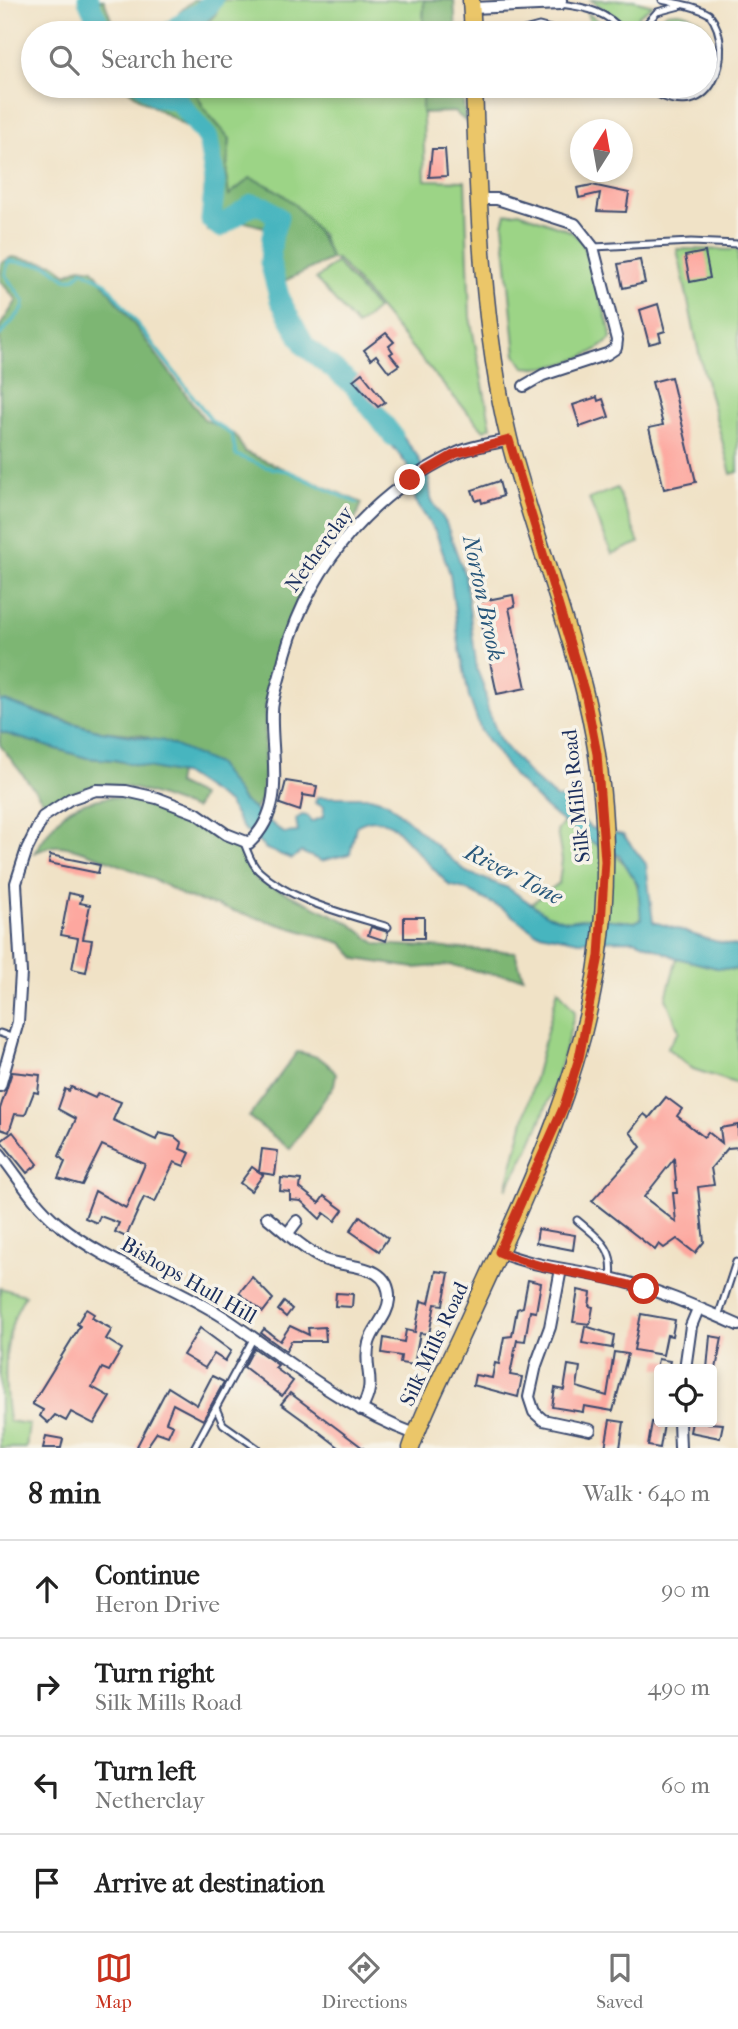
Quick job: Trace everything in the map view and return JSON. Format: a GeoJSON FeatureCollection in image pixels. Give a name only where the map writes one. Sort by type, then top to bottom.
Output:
{"type":"FeatureCollection","features":[{"type":"Feature","properties":{"kind":"main road","name":"Silk Mills Road"},"geometry":{"type":"LineString","coordinates":[[413,1441],[564,1106],[579,1058],[599,956],[605,861],[603,808],[586,697],[509,440],[487,297],[475,98]]}},
{"type":"Feature","properties":{"kind":"street"},"geometry":{"type":"LineString","coordinates":[[472,4],[560,2]]}},
{"type":"Feature","properties":{"kind":"street"},"geometry":{"type":"LineString","coordinates":[[481,200],[497,199],[575,224],[593,247],[616,348],[543,375],[524,386]]}},
{"type":"Feature","properties":{"kind":"street","name":"Netherclay"},"geometry":{"type":"LineString","coordinates":[[248,841],[267,816],[274,801],[272,711],[287,642],[300,605],[321,571],[375,504],[455,454],[509,440]]}},
{"type":"Feature","properties":{"kind":"street"},"geometry":{"type":"LineString","coordinates":[[1,1081],[14,1038],[21,973],[16,883],[27,849],[43,817],[70,799],[96,790],[126,791],[157,798],[196,813],[248,841]]}},
{"type":"Feature","properties":{"kind":"street","name":"Bishops Hull Hill"},"geometry":{"type":"LineString","coordinates":[[0,1154],[19,1183],[58,1224],[81,1241],[159,1280],[224,1318],[361,1410],[413,1441]]}},
{"type":"Feature","properties":{"kind":"street"},"geometry":{"type":"LineString","coordinates":[[267,1217],[323,1259],[363,1266],[373,1272],[387,1288],[388,1308],[368,1348],[372,1381],[361,1410]]}},
{"type":"Feature","properties":{"kind":"street"},"geometry":{"type":"LineString","coordinates":[[288,1233],[297,1221]]}},
{"type":"Feature","properties":{"kind":"street"},"geometry":{"type":"LineString","coordinates":[[499,1252],[561,1269],[611,1278],[738,1325]]}},
{"type":"Feature","properties":{"kind":"street"},"geometry":{"type":"LineString","coordinates":[[561,1269],[550,1327],[536,1365],[529,1397],[534,1412],[543,1420],[590,1430]]}},
{"type":"Feature","properties":{"kind":"street"},"geometry":{"type":"LineString","coordinates":[[686,1364],[691,1326],[698,1309]]}},
{"type":"Feature","properties":{"kind":"street"},"geometry":{"type":"LineString","coordinates":[[679,1427],[680,1448]]}},
{"type":"Feature","properties":{"kind":"lane"},"geometry":{"type":"LineString","coordinates":[[662,0],[711,16],[714,21]]}},
{"type":"Feature","properties":{"kind":"lane"},"geometry":{"type":"LineString","coordinates":[[560,2],[590,8],[612,21]]}},
{"type":"Feature","properties":{"kind":"lane"},"geometry":{"type":"LineString","coordinates":[[649,21],[657,12],[683,6]]}},
{"type":"Feature","properties":{"kind":"lane"},"geometry":{"type":"LineString","coordinates":[[717,25],[728,41]]}},
{"type":"Feature","properties":{"kind":"lane"},"geometry":{"type":"LineString","coordinates":[[717,86],[723,80]]}},
{"type":"Feature","properties":{"kind":"lane"},"geometry":{"type":"LineString","coordinates":[[665,98],[670,101],[690,102],[700,98]]}},
{"type":"Feature","properties":{"kind":"lane"},"geometry":{"type":"LineString","coordinates":[[593,247],[691,242],[738,244]]}},
{"type":"Feature","properties":{"kind":"lane"},"geometry":{"type":"LineString","coordinates":[[248,841],[257,870],[274,883],[322,905],[388,927]]}},
{"type":"Feature","properties":{"kind":"lane"},"geometry":{"type":"LineString","coordinates":[[0,1034],[14,1038]]}},
{"type":"Feature","properties":{"kind":"lane"},"geometry":{"type":"LineString","coordinates":[[577,1220],[608,1247],[613,1267],[611,1278]]}},
{"type":"Feature","properties":{"kind":"lane"},"geometry":{"type":"LineString","coordinates":[[718,1317],[736,1262]]}},
{"type":"Feature","properties":{"kind":"lane"},"geometry":{"type":"LineString","coordinates":[[194,1448],[253,1339]]}},
{"type":"Feature","properties":{"kind":"lane"},"geometry":{"type":"LineString","coordinates":[[216,1407],[223,1424],[257,1448]]}},
{"type":"Feature","properties":{"kind":"green space"},"geometry":{"type":"Polygon","coordinates":[[[80,0],[104,0],[112,21],[90,21],[80,0]]]}},
{"type":"Feature","properties":{"kind":"green space"},"geometry":{"type":"Polygon","coordinates":[[[193,0],[223,0],[209,21],[170,21],[193,0]]]}},
{"type":"Feature","properties":{"kind":"green space"},"geometry":{"type":"Polygon","coordinates":[[[223,0],[424,0],[423,21],[209,21],[223,0]]]}},
{"type":"Feature","properties":{"kind":"green space"},"geometry":{"type":"Polygon","coordinates":[[[424,0],[454,0],[455,21],[423,21],[424,0]]]}},
{"type":"Feature","properties":{"kind":"green space"},"geometry":{"type":"Polygon","coordinates":[[[591,0],[633,0],[653,5],[635,21],[621,21],[591,0]]]}},
{"type":"Feature","properties":{"kind":"green space"},"geometry":{"type":"Polygon","coordinates":[[[678,12],[699,21],[658,21],[667,13],[678,12]]]}},
{"type":"Feature","properties":{"kind":"green space"},"geometry":{"type":"Polygon","coordinates":[[[587,13],[599,21],[590,21],[587,13]]]}},
{"type":"Feature","properties":{"kind":"green space"},"geometry":{"type":"Polygon","coordinates":[[[139,98],[199,98],[204,109],[230,139],[226,175],[229,195],[250,178],[277,191],[289,199],[309,221],[331,259],[270,288],[264,273],[267,228],[242,221],[223,234],[208,231],[204,209],[206,160],[201,140],[182,123],[139,98]]]}},
{"type":"Feature","properties":{"kind":"green space"},"geometry":{"type":"Polygon","coordinates":[[[199,98],[422,98],[425,180],[465,181],[470,317],[491,427],[484,430],[337,259],[331,259],[321,233],[229,196],[226,175],[230,139],[204,109],[199,98]]]}},
{"type":"Feature","properties":{"kind":"green space"},"geometry":{"type":"Polygon","coordinates":[[[422,98],[463,98],[466,122],[455,112],[422,113],[422,98]]]}},
{"type":"Feature","properties":{"kind":"green space"},"geometry":{"type":"Polygon","coordinates":[[[519,212],[570,231],[582,241],[611,339],[593,352],[570,362],[546,367],[524,367],[516,355],[503,224],[506,214],[519,212]]]}},
{"type":"Feature","properties":{"kind":"green space"},"geometry":{"type":"Polygon","coordinates":[[[677,249],[738,250],[738,472],[731,474],[700,358],[677,249]]]}},
{"type":"Feature","properties":{"kind":"green space"},"geometry":{"type":"Polygon","coordinates":[[[12,257],[54,264],[67,274],[80,267],[93,269],[204,419],[235,435],[245,452],[362,503],[355,520],[302,591],[285,631],[266,702],[264,771],[261,798],[255,810],[243,801],[217,764],[141,735],[101,731],[0,701],[0,326],[17,300],[0,281],[1,263],[12,257]]]}},
{"type":"Feature","properties":{"kind":"green space"},"geometry":{"type":"Polygon","coordinates":[[[336,262],[377,309],[357,326],[316,279],[336,262]]]}},
{"type":"Feature","properties":{"kind":"green space"},"geometry":{"type":"Polygon","coordinates":[[[617,488],[639,543],[612,554],[589,499],[617,488]]]}},
{"type":"Feature","properties":{"kind":"green space"},"geometry":{"type":"Polygon","coordinates":[[[0,732],[87,758],[113,760],[178,773],[176,784],[201,796],[195,809],[138,790],[104,785],[86,788],[47,806],[0,745],[0,732]]]}},
{"type":"Feature","properties":{"kind":"green space"},"geometry":{"type":"Polygon","coordinates":[[[111,797],[137,801],[208,831],[241,850],[256,879],[348,922],[377,944],[515,952],[523,977],[485,973],[452,965],[414,968],[357,959],[342,943],[183,896],[141,874],[82,851],[56,846],[34,853],[65,813],[83,803],[111,797]]]}},
{"type":"Feature","properties":{"kind":"green space"},"geometry":{"type":"Polygon","coordinates":[[[565,821],[627,867],[635,879],[640,896],[641,919],[635,922],[590,918],[567,921],[547,915],[531,904],[559,883],[562,860],[557,831],[565,821]]]}},
{"type":"Feature","properties":{"kind":"green space"},"geometry":{"type":"Polygon","coordinates":[[[677,958],[738,970],[738,1084],[693,1069],[667,1048],[679,1031],[666,998],[677,958]]]}},
{"type":"Feature","properties":{"kind":"green space"},"geometry":{"type":"Polygon","coordinates":[[[558,989],[575,1012],[548,1103],[529,1147],[506,1189],[558,989]]]}},
{"type":"Feature","properties":{"kind":"green space"},"geometry":{"type":"Polygon","coordinates":[[[297,1052],[319,1058],[336,1074],[334,1085],[290,1149],[249,1117],[297,1052]]]}},
{"type":"Feature","properties":{"kind":"green space"},"geometry":{"type":"Polygon","coordinates":[[[0,1288],[25,1295],[17,1310],[8,1340],[5,1372],[9,1421],[29,1424],[26,1448],[0,1448],[0,1288]]]}},
{"type":"Feature","properties":{"kind":"water"},"geometry":{"type":"Polygon","coordinates":[[[376,413],[393,424],[416,454],[429,480],[431,499],[446,523],[465,576],[477,670],[500,740],[530,775],[556,798],[565,799],[569,808],[591,828],[623,835],[646,864],[653,922],[716,942],[738,946],[738,970],[677,958],[635,940],[579,941],[535,932],[503,909],[465,889],[449,885],[392,825],[383,822],[374,820],[356,826],[350,854],[321,861],[301,852],[292,859],[266,849],[242,827],[228,803],[186,775],[114,760],[87,758],[0,732],[0,701],[5,701],[49,717],[101,731],[164,741],[217,764],[243,801],[284,833],[298,832],[296,819],[302,815],[308,816],[311,822],[323,817],[324,807],[315,803],[317,797],[370,797],[387,802],[466,872],[508,888],[547,915],[567,921],[590,918],[635,922],[641,919],[638,885],[620,856],[580,836],[546,808],[514,776],[481,731],[469,697],[450,574],[436,533],[416,502],[407,465],[382,432],[376,413]]]}},
{"type":"Feature","properties":{"kind":"building"},"geometry":{"type":"Polygon","coordinates":[[[432,149],[445,149],[447,176],[429,177],[432,149]]]}},
{"type":"Feature","properties":{"kind":"building"},"geometry":{"type":"Polygon","coordinates":[[[592,185],[629,193],[626,212],[597,211],[600,193],[579,198],[577,188],[592,185]]]}},
{"type":"Feature","properties":{"kind":"building"},"geometry":{"type":"Polygon","coordinates":[[[705,252],[710,278],[690,282],[685,256],[705,252]]]}},
{"type":"Feature","properties":{"kind":"building"},"geometry":{"type":"Polygon","coordinates":[[[640,260],[645,283],[623,288],[618,264],[640,260]]]}},
{"type":"Feature","properties":{"kind":"building"},"geometry":{"type":"Polygon","coordinates":[[[658,304],[665,331],[659,333],[661,341],[649,344],[640,310],[658,304]]]}},
{"type":"Feature","properties":{"kind":"building"},"geometry":{"type":"Polygon","coordinates":[[[386,333],[394,342],[389,346],[393,352],[390,354],[399,365],[389,372],[376,355],[371,359],[364,350],[386,333]]]}},
{"type":"Feature","properties":{"kind":"building"},"geometry":{"type":"Polygon","coordinates":[[[362,373],[385,402],[378,407],[353,380],[362,373]]]}},
{"type":"Feature","properties":{"kind":"building"},"geometry":{"type":"Polygon","coordinates":[[[671,377],[696,482],[664,489],[649,428],[663,425],[652,382],[671,377]]]}},
{"type":"Feature","properties":{"kind":"building"},"geometry":{"type":"Polygon","coordinates":[[[597,397],[598,401],[603,399],[609,417],[580,427],[573,405],[597,397]]]}},
{"type":"Feature","properties":{"kind":"building"},"geometry":{"type":"Polygon","coordinates":[[[499,481],[503,496],[482,503],[481,499],[476,501],[472,490],[499,481]]]}},
{"type":"Feature","properties":{"kind":"building"},"geometry":{"type":"Polygon","coordinates":[[[513,595],[515,606],[509,608],[526,688],[497,694],[477,602],[513,595]]]}},
{"type":"Feature","properties":{"kind":"building"},"geometry":{"type":"Polygon","coordinates":[[[286,781],[317,786],[315,797],[303,795],[300,811],[280,804],[286,781]]]}},
{"type":"Feature","properties":{"kind":"building"},"geometry":{"type":"Polygon","coordinates":[[[50,855],[100,865],[98,873],[49,863],[50,855]]]}},
{"type":"Feature","properties":{"kind":"building"},"geometry":{"type":"Polygon","coordinates":[[[69,893],[82,896],[80,903],[90,905],[83,939],[92,940],[86,972],[72,969],[78,938],[61,935],[69,893]]]}},
{"type":"Feature","properties":{"kind":"building"},"geometry":{"type":"Polygon","coordinates":[[[404,917],[424,917],[424,938],[404,938],[404,917]]]}},
{"type":"Feature","properties":{"kind":"building"},"geometry":{"type":"Polygon","coordinates":[[[371,927],[388,932],[386,941],[368,935],[371,927]]]}},
{"type":"Feature","properties":{"kind":"building"},"geometry":{"type":"Polygon","coordinates":[[[12,1072],[40,1075],[38,1093],[34,1092],[25,1115],[15,1114],[9,1132],[0,1129],[0,1109],[12,1072]]]}},
{"type":"Feature","properties":{"kind":"building"},"geometry":{"type":"Polygon","coordinates":[[[71,1087],[95,1098],[98,1093],[121,1102],[113,1120],[156,1140],[159,1133],[175,1137],[182,1143],[180,1149],[190,1153],[184,1166],[174,1162],[155,1202],[144,1197],[126,1237],[115,1232],[119,1223],[100,1216],[97,1223],[85,1218],[95,1191],[126,1208],[145,1164],[102,1145],[82,1185],[58,1178],[65,1162],[59,1156],[76,1119],[58,1109],[65,1089],[69,1091],[71,1087]]]}},
{"type":"Feature","properties":{"kind":"building"},"geometry":{"type":"Polygon","coordinates":[[[666,1097],[682,1109],[677,1116],[704,1137],[708,1132],[722,1143],[720,1128],[738,1125],[738,1147],[728,1148],[711,1168],[714,1185],[698,1187],[704,1242],[695,1253],[677,1239],[664,1248],[659,1244],[655,1250],[592,1201],[641,1147],[630,1132],[644,1114],[649,1118],[666,1097]],[[674,1159],[644,1197],[676,1222],[673,1193],[677,1193],[674,1159]]]}},
{"type":"Feature","properties":{"kind":"building"},"geometry":{"type":"Polygon","coordinates":[[[13,1132],[38,1164],[27,1173],[1,1141],[13,1132]]]}},
{"type":"Feature","properties":{"kind":"building"},"geometry":{"type":"Polygon","coordinates":[[[262,1149],[278,1151],[275,1175],[261,1173],[263,1175],[251,1191],[240,1183],[252,1167],[259,1172],[262,1149]]]}},
{"type":"Feature","properties":{"kind":"building"},"geometry":{"type":"Polygon","coordinates":[[[281,1178],[301,1180],[300,1188],[319,1203],[324,1196],[343,1210],[335,1221],[324,1213],[320,1219],[301,1201],[290,1200],[290,1192],[280,1191],[281,1178]]]}},
{"type":"Feature","properties":{"kind":"building"},"geometry":{"type":"Polygon","coordinates":[[[360,1216],[388,1238],[379,1251],[350,1231],[360,1216]]]}},
{"type":"Feature","properties":{"kind":"building"},"geometry":{"type":"Polygon","coordinates":[[[538,1229],[575,1235],[573,1250],[536,1243],[538,1229]]]}},
{"type":"Feature","properties":{"kind":"building"},"geometry":{"type":"Polygon","coordinates":[[[436,1271],[449,1273],[443,1305],[435,1304],[429,1334],[420,1333],[414,1365],[400,1363],[401,1356],[382,1353],[384,1338],[404,1342],[406,1330],[415,1332],[421,1301],[429,1303],[436,1271]]]}},
{"type":"Feature","properties":{"kind":"building"},"geometry":{"type":"Polygon","coordinates":[[[252,1277],[273,1299],[263,1312],[239,1293],[252,1277]]]}},
{"type":"Feature","properties":{"kind":"building"},"geometry":{"type":"Polygon","coordinates":[[[528,1280],[541,1283],[536,1312],[530,1311],[525,1341],[517,1340],[510,1375],[522,1377],[518,1397],[473,1385],[475,1375],[492,1378],[495,1363],[499,1364],[504,1337],[512,1336],[517,1309],[523,1307],[528,1280]]]}},
{"type":"Feature","properties":{"kind":"building"},"geometry":{"type":"Polygon","coordinates":[[[578,1290],[591,1293],[589,1306],[593,1307],[590,1324],[573,1322],[578,1290]]]}},
{"type":"Feature","properties":{"kind":"building"},"geometry":{"type":"Polygon","coordinates":[[[336,1293],[353,1294],[352,1307],[335,1306],[336,1293]]]}},
{"type":"Feature","properties":{"kind":"building"},"geometry":{"type":"Polygon","coordinates":[[[284,1302],[292,1309],[286,1317],[278,1310],[284,1302]]]}},
{"type":"Feature","properties":{"kind":"building"},"geometry":{"type":"Polygon","coordinates":[[[86,1309],[94,1314],[92,1318],[112,1329],[106,1339],[122,1349],[109,1371],[102,1368],[92,1387],[110,1397],[94,1424],[71,1412],[66,1421],[55,1415],[48,1423],[40,1416],[43,1410],[32,1404],[80,1326],[77,1324],[86,1309]]]}},
{"type":"Feature","properties":{"kind":"building"},"geometry":{"type":"Polygon","coordinates":[[[641,1314],[675,1320],[672,1336],[667,1335],[663,1355],[634,1350],[641,1314]]]}},
{"type":"Feature","properties":{"kind":"building"},"geometry":{"type":"Polygon","coordinates":[[[290,1326],[309,1335],[308,1328],[325,1327],[326,1341],[291,1341],[286,1351],[261,1333],[264,1329],[280,1341],[290,1326]]]}},
{"type":"Feature","properties":{"kind":"building"},"geometry":{"type":"Polygon","coordinates":[[[585,1326],[614,1335],[612,1348],[582,1343],[585,1326]]]}},
{"type":"Feature","properties":{"kind":"building"},"geometry":{"type":"Polygon","coordinates":[[[200,1328],[231,1351],[225,1361],[214,1354],[205,1368],[183,1355],[200,1328]]]}},
{"type":"Feature","properties":{"kind":"building"},"geometry":{"type":"Polygon","coordinates":[[[710,1336],[722,1338],[717,1364],[707,1364],[710,1336]]]}},
{"type":"Feature","properties":{"kind":"building"},"geometry":{"type":"Polygon","coordinates":[[[254,1348],[278,1365],[275,1368],[293,1381],[282,1396],[244,1367],[254,1348]]]}},
{"type":"Feature","properties":{"kind":"building"},"geometry":{"type":"Polygon","coordinates":[[[614,1352],[628,1354],[613,1411],[584,1406],[583,1412],[552,1407],[555,1388],[564,1390],[568,1365],[580,1367],[577,1387],[607,1396],[614,1352]]]}},
{"type":"Feature","properties":{"kind":"building"},"geometry":{"type":"Polygon","coordinates":[[[658,1359],[670,1361],[669,1364],[657,1364],[658,1359]]]}},
{"type":"Feature","properties":{"kind":"building"},"geometry":{"type":"Polygon","coordinates":[[[212,1376],[224,1382],[203,1420],[173,1404],[166,1422],[173,1425],[168,1436],[157,1432],[146,1448],[136,1448],[168,1387],[197,1405],[212,1376]]]}},
{"type":"Feature","properties":{"kind":"building"},"geometry":{"type":"Polygon","coordinates":[[[290,1393],[363,1448],[340,1448],[281,1404],[290,1393]]]}},
{"type":"Feature","properties":{"kind":"building"},"geometry":{"type":"Polygon","coordinates":[[[610,1420],[624,1422],[620,1448],[605,1448],[610,1420]]]}},
{"type":"Feature","properties":{"kind":"building"},"geometry":{"type":"Polygon","coordinates":[[[652,1422],[654,1427],[664,1427],[660,1448],[648,1446],[652,1422]]]}},
{"type":"Feature","properties":{"kind":"building"},"geometry":{"type":"Polygon","coordinates":[[[717,1424],[723,1424],[720,1438],[690,1432],[691,1427],[717,1427],[717,1424]]]}},
{"type":"Feature","properties":{"kind":"building"},"geometry":{"type":"Polygon","coordinates":[[[46,1436],[63,1439],[61,1448],[43,1448],[46,1436]]]}},
{"type":"Feature","properties":{"kind":"waterway","name":"Norton Brook"},"geometry":{"type":"LineString","coordinates":[[88,0],[98,21]]}},
{"type":"Feature","properties":{"kind":"waterway"},"geometry":{"type":"LineString","coordinates":[[184,21],[203,10],[213,0]]}},
{"type":"Feature","properties":{"kind":"waterway","name":"Norton Brook"},"geometry":{"type":"LineString","coordinates":[[165,98],[178,101],[208,138],[215,182],[211,220],[220,227],[252,204],[265,207],[278,217],[272,237],[270,262],[280,300],[305,346],[354,386],[393,436]]}},
{"type":"Feature","properties":{"kind":"waterway"},"geometry":{"type":"LineString","coordinates":[[0,335],[23,309],[24,301],[5,275],[8,261],[47,265],[66,279],[75,278],[82,270],[105,282],[212,421],[232,435],[236,455],[266,467],[288,471],[357,503]]}},
{"type":"Feature","properties":{"kind":"route"},"geometry":{"type":"LineString","coordinates":[[410,480],[455,454],[509,440],[586,697],[597,754],[605,861],[599,956],[590,1009],[564,1106],[499,1252],[514,1259],[611,1278],[644,1289]]}},
{"type":"Feature","properties":{"kind":"water label","name":"River Tone"},"geometry":{"type":"Point","coordinates":[514,874]}}]}
